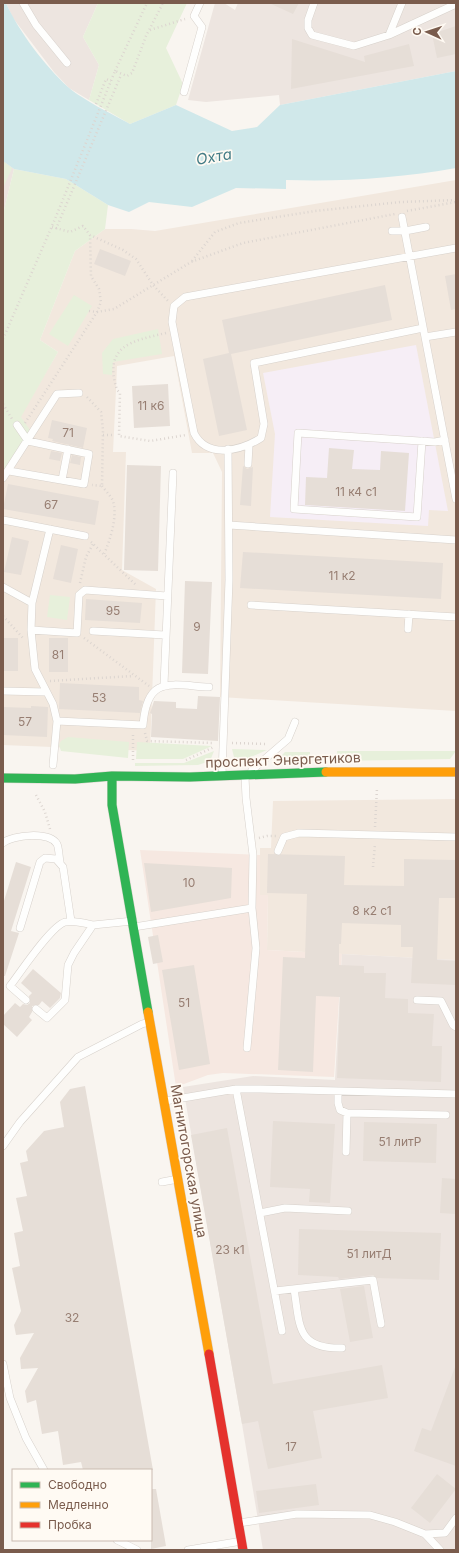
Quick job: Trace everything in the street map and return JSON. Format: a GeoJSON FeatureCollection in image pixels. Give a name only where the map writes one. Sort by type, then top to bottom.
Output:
{"type":"FeatureCollection","features":[{"type":"Feature","properties":{"kind":"street","name":"проспект Энергетиков"},"geometry":{"type":"LineString","coordinates":[[82,768],[112,776]]}},
{"type":"Feature","properties":{"kind":"street","name":"проспект Энергетиков"},"geometry":{"type":"LineString","coordinates":[[3,778],[75,778],[112,776],[222,777],[324,772],[456,772]]}},
{"type":"Feature","properties":{"kind":"street","name":"Магнитогорская улица"},"geometry":{"type":"LineString","coordinates":[[112,776],[112,805],[243,1545]]}},
{"type":"Feature","properties":{"kind":"lane"},"geometry":{"type":"LineString","coordinates":[[23,3],[36,25],[67,63]]}},
{"type":"Feature","properties":{"kind":"lane"},"geometry":{"type":"LineString","coordinates":[[184,92],[202,27],[194,16],[200,3]]}},
{"type":"Feature","properties":{"kind":"lane"},"geometry":{"type":"LineString","coordinates":[[314,3],[308,20],[308,28],[312,35],[354,46],[389,35],[456,4]]}},
{"type":"Feature","properties":{"kind":"lane"},"geometry":{"type":"LineString","coordinates":[[389,35],[402,3]]}},
{"type":"Feature","properties":{"kind":"lane"},"geometry":{"type":"LineString","coordinates":[[402,217],[456,499]]}},
{"type":"Feature","properties":{"kind":"lane"},"geometry":{"type":"LineString","coordinates":[[392,231],[405,231],[426,227]]}},
{"type":"Feature","properties":{"kind":"lane"},"geometry":{"type":"LineString","coordinates":[[423,328],[254,363],[264,424],[261,438],[249,445],[217,450],[207,448],[199,442],[194,433],[172,317],[174,306],[185,297],[456,248]]}},
{"type":"Feature","properties":{"kind":"lane"},"geometry":{"type":"LineString","coordinates":[[425,337],[456,332]]}},
{"type":"Feature","properties":{"kind":"lane"},"geometry":{"type":"LineString","coordinates":[[3,478],[9,471],[57,394],[79,393]]}},
{"type":"Feature","properties":{"kind":"lane"},"geometry":{"type":"LineString","coordinates":[[9,471],[84,484],[89,454],[28,441],[19,428]]}},
{"type":"Feature","properties":{"kind":"lane"},"geometry":{"type":"LineString","coordinates":[[422,441],[417,517],[294,509],[298,433],[422,441],[435,442],[445,440]]}},
{"type":"Feature","properties":{"kind":"lane"},"geometry":{"type":"LineString","coordinates":[[248,464],[249,445]]}},
{"type":"Feature","properties":{"kind":"lane"},"geometry":{"type":"LineString","coordinates":[[62,480],[68,449]]}},
{"type":"Feature","properties":{"kind":"lane"},"geometry":{"type":"LineString","coordinates":[[222,777],[222,743],[229,580],[228,449]]}},
{"type":"Feature","properties":{"kind":"lane"},"geometry":{"type":"LineString","coordinates":[[164,685],[173,473]]}},
{"type":"Feature","properties":{"kind":"lane"},"geometry":{"type":"LineString","coordinates":[[3,520],[85,536]]}},
{"type":"Feature","properties":{"kind":"lane"},"geometry":{"type":"LineString","coordinates":[[229,525],[456,540]]}},
{"type":"Feature","properties":{"kind":"lane"},"geometry":{"type":"LineString","coordinates":[[50,529],[32,603],[31,630],[35,669],[53,704],[57,721],[53,765]]}},
{"type":"Feature","properties":{"kind":"lane"},"geometry":{"type":"LineString","coordinates":[[3,587],[32,603]]}},
{"type":"Feature","properties":{"kind":"lane"},"geometry":{"type":"LineString","coordinates":[[31,630],[77,633],[79,596],[85,590],[167,596]]}},
{"type":"Feature","properties":{"kind":"lane"},"geometry":{"type":"LineString","coordinates":[[251,605],[456,617]]}},
{"type":"Feature","properties":{"kind":"lane"},"geometry":{"type":"LineString","coordinates":[[408,629],[409,614]]}},
{"type":"Feature","properties":{"kind":"lane"},"geometry":{"type":"LineString","coordinates":[[93,631],[165,636]]}},
{"type":"Feature","properties":{"kind":"lane"},"geometry":{"type":"LineString","coordinates":[[57,721],[144,725],[145,708],[150,695],[164,685],[209,687]]}},
{"type":"Feature","properties":{"kind":"lane"},"geometry":{"type":"LineString","coordinates":[[3,691],[46,692]]}},
{"type":"Feature","properties":{"kind":"lane"},"geometry":{"type":"LineString","coordinates":[[247,1048],[256,948],[252,908],[252,840],[246,798],[245,776],[288,739],[294,722]]}},
{"type":"Feature","properties":{"kind":"lane"},"geometry":{"type":"LineString","coordinates":[[278,851],[284,837],[290,834],[299,833],[456,837]]}},
{"type":"Feature","properties":{"kind":"lane"},"geometry":{"type":"LineString","coordinates":[[3,843],[14,837],[28,835],[52,839],[57,844],[71,922]]}},
{"type":"Feature","properties":{"kind":"lane"},"geometry":{"type":"LineString","coordinates":[[20,928],[40,862],[45,858],[51,858],[60,862]]}},
{"type":"Feature","properties":{"kind":"lane"},"geometry":{"type":"LineString","coordinates":[[26,1000],[10,986],[53,930],[64,922],[93,925],[133,924],[252,908]]}},
{"type":"Feature","properties":{"kind":"lane"},"geometry":{"type":"LineString","coordinates":[[36,1009],[47,1018],[65,1000],[68,965],[74,953],[93,925]]}},
{"type":"Feature","properties":{"kind":"lane"},"geometry":{"type":"LineString","coordinates":[[417,1000],[441,1001],[453,1025],[456,1027]]}},
{"type":"Feature","properties":{"kind":"lane"},"geometry":{"type":"LineString","coordinates":[[3,1146],[20,1122],[62,1072],[78,1057],[142,1024],[150,1022]]}},
{"type":"Feature","properties":{"kind":"lane"},"geometry":{"type":"LineString","coordinates":[[236,1089],[282,1331]]}},
{"type":"Feature","properties":{"kind":"lane"},"geometry":{"type":"LineString","coordinates":[[164,1101],[236,1089],[456,1094]]}},
{"type":"Feature","properties":{"kind":"lane"},"geometry":{"type":"LineString","coordinates":[[338,1091],[338,1104],[340,1110],[347,1113],[446,1115]]}},
{"type":"Feature","properties":{"kind":"lane"},"geometry":{"type":"LineString","coordinates":[[346,1152],[347,1113]]}},
{"type":"Feature","properties":{"kind":"lane"},"geometry":{"type":"LineString","coordinates":[[162,1182],[178,1179]]}},
{"type":"Feature","properties":{"kind":"lane"},"geometry":{"type":"LineString","coordinates":[[260,1213],[285,1208],[348,1211]]}},
{"type":"Feature","properties":{"kind":"lane"},"geometry":{"type":"LineString","coordinates":[[275,1291],[374,1280],[381,1324]]}},
{"type":"Feature","properties":{"kind":"lane"},"geometry":{"type":"LineString","coordinates":[[294,1289],[301,1330],[310,1343],[324,1348],[342,1348]]}},
{"type":"Feature","properties":{"kind":"lane"},"geometry":{"type":"LineString","coordinates":[[3,1364],[10,1398],[26,1438],[43,1469]]}},
{"type":"Feature","properties":{"kind":"lane"},"geometry":{"type":"LineString","coordinates":[[238,1523],[297,1514],[370,1515],[395,1522],[425,1534],[445,1533],[456,1518]]}},
{"type":"Feature","properties":{"kind":"lane"},"geometry":{"type":"LineString","coordinates":[[425,1534],[440,1550]]}},
{"type":"Feature","properties":{"kind":"lane"},"geometry":{"type":"LineString","coordinates":[[119,1541],[137,1550]]}},
{"type":"Feature","properties":{"kind":"lane"},"geometry":{"type":"LineString","coordinates":[[188,1550],[243,1545]]}},
{"type":"Feature","properties":{"kind":"path"},"geometry":{"type":"LineString","coordinates":[[3,339],[52,227],[115,71],[147,3]]}},
{"type":"Feature","properties":{"kind":"path"},"geometry":{"type":"LineString","coordinates":[[115,71],[121,75],[127,76],[132,73],[163,3]]}},
{"type":"Feature","properties":{"kind":"path"},"geometry":{"type":"LineString","coordinates":[[150,31],[194,16]]}},
{"type":"Feature","properties":{"kind":"path"},"geometry":{"type":"LineString","coordinates":[[56,229],[121,75]]}},
{"type":"Feature","properties":{"kind":"path"},"geometry":{"type":"LineString","coordinates":[[96,104],[106,79],[111,83]]}},
{"type":"Feature","properties":{"kind":"path"},"geometry":{"type":"LineString","coordinates":[[89,311],[97,312],[114,309],[191,262],[243,243],[456,201]]}},
{"type":"Feature","properties":{"kind":"path"},"geometry":{"type":"LineString","coordinates":[[191,262],[215,232],[240,223],[315,211],[401,202],[456,201]]}},
{"type":"Feature","properties":{"kind":"path"},"geometry":{"type":"LineString","coordinates":[[52,227],[73,232],[83,226],[90,235],[123,250],[136,259],[153,285],[174,306]]}},
{"type":"Feature","properties":{"kind":"path"},"geometry":{"type":"LineString","coordinates":[[19,428],[97,312],[101,302],[99,289],[91,276],[90,235]]}},
{"type":"Feature","properties":{"kind":"path"},"geometry":{"type":"LineString","coordinates":[[174,332],[132,341],[118,352],[114,365],[114,378],[117,390],[120,393],[119,436],[150,441],[194,433]]}},
{"type":"Feature","properties":{"kind":"path"},"geometry":{"type":"LineString","coordinates":[[79,393],[89,398],[101,412],[103,435],[102,486],[112,499],[113,516],[111,538],[104,554]]}},
{"type":"Feature","properties":{"kind":"path"},"geometry":{"type":"LineString","coordinates":[[3,404],[8,412]]}},
{"type":"Feature","properties":{"kind":"path"},"geometry":{"type":"LineString","coordinates":[[103,435],[115,435]]}},
{"type":"Feature","properties":{"kind":"path"},"geometry":{"type":"LineString","coordinates":[[84,484],[102,486]]}},
{"type":"Feature","properties":{"kind":"path"},"geometry":{"type":"LineString","coordinates":[[85,536],[147,595]]}},
{"type":"Feature","properties":{"kind":"path"},"geometry":{"type":"LineString","coordinates":[[79,596],[86,557],[93,544]]}},
{"type":"Feature","properties":{"kind":"path"},"geometry":{"type":"LineString","coordinates":[[3,616],[32,649]]}},
{"type":"Feature","properties":{"kind":"path"},"geometry":{"type":"LineString","coordinates":[[77,633],[133,676],[156,691]]}},
{"type":"Feature","properties":{"kind":"path"},"geometry":{"type":"LineString","coordinates":[[41,683],[54,680],[133,676]]}},
{"type":"Feature","properties":{"kind":"path"},"geometry":{"type":"LineString","coordinates":[[133,724],[133,761],[140,761]]}},
{"type":"Feature","properties":{"kind":"path"},"geometry":{"type":"LineString","coordinates":[[144,725],[147,741],[282,744]]}},
{"type":"Feature","properties":{"kind":"path"},"geometry":{"type":"LineString","coordinates":[[183,761],[222,743]]}},
{"type":"Feature","properties":{"kind":"path"},"geometry":{"type":"LineString","coordinates":[[32,790],[45,812],[52,839]]}},
{"type":"Feature","properties":{"kind":"path"},"geometry":{"type":"LineString","coordinates":[[252,840],[267,836],[284,837]]}},
{"type":"Feature","properties":{"kind":"shaded area"},"geometry":{"type":"Polygon","coordinates":[[[6,3],[98,3],[83,37],[99,65],[89,100],[69,88],[54,72],[13,18],[6,3]]]}},
{"type":"Feature","properties":{"kind":"shaded area"},"geometry":{"type":"Polygon","coordinates":[[[215,3],[224,3],[235,10],[238,3],[456,3],[456,71],[280,105],[279,95],[206,102],[188,100],[215,3]]]}},
{"type":"Feature","properties":{"kind":"shaded area"},"geometry":{"type":"Polygon","coordinates":[[[3,161],[14,169],[3,214],[3,161]]]}},
{"type":"Feature","properties":{"kind":"shaded area"},"geometry":{"type":"Polygon","coordinates":[[[456,180],[456,711],[220,697],[222,472],[213,453],[192,453],[174,356],[117,366],[113,452],[126,452],[122,570],[156,589],[150,751],[3,745],[3,445],[58,352],[40,340],[75,251],[105,229],[155,231],[456,180]]]}},
{"type":"Feature","properties":{"kind":"shaded area"},"geometry":{"type":"Polygon","coordinates":[[[416,345],[448,511],[429,510],[428,526],[270,517],[275,434],[263,373],[416,345]]]}},
{"type":"Feature","properties":{"kind":"shaded area"},"geometry":{"type":"Polygon","coordinates":[[[456,799],[456,960],[267,950],[268,895],[260,895],[260,848],[271,848],[273,801],[456,799]]]}},
{"type":"Feature","properties":{"kind":"shaded area"},"geometry":{"type":"Polygon","coordinates":[[[140,850],[260,855],[260,895],[268,895],[267,950],[342,954],[334,1077],[223,1073],[208,1075],[176,1087],[140,850]]]}},
{"type":"Feature","properties":{"kind":"shaded area"},"geometry":{"type":"Polygon","coordinates":[[[342,954],[456,960],[456,1550],[263,1550],[183,1087],[253,1076],[335,1080],[342,954]]]}},
{"type":"Feature","properties":{"kind":"green space"},"geometry":{"type":"Polygon","coordinates":[[[98,3],[187,3],[166,48],[183,84],[176,105],[130,124],[89,100],[99,65],[83,37],[98,3]]]}},
{"type":"Feature","properties":{"kind":"green space"},"geometry":{"type":"Polygon","coordinates":[[[3,161],[12,168],[3,188],[3,161]]]}},
{"type":"Feature","properties":{"kind":"green space"},"geometry":{"type":"Polygon","coordinates":[[[14,169],[66,179],[108,205],[105,229],[75,251],[40,340],[58,352],[21,417],[30,430],[3,472],[3,214],[14,169]]]}},
{"type":"Feature","properties":{"kind":"green space"},"geometry":{"type":"Polygon","coordinates":[[[74,295],[92,306],[68,346],[49,334],[74,295]]]}},
{"type":"Feature","properties":{"kind":"green space"},"geometry":{"type":"Polygon","coordinates":[[[158,329],[162,354],[113,362],[112,375],[103,374],[102,353],[113,339],[158,329]]]}},
{"type":"Feature","properties":{"kind":"green space"},"geometry":{"type":"Polygon","coordinates":[[[50,595],[70,597],[67,620],[47,617],[50,595]]]}},
{"type":"Feature","properties":{"kind":"green space"},"geometry":{"type":"Polygon","coordinates":[[[68,737],[129,742],[128,758],[61,751],[59,745],[61,741],[68,737]]]}},
{"type":"Feature","properties":{"kind":"green space"},"geometry":{"type":"Polygon","coordinates":[[[137,742],[212,746],[183,759],[136,759],[137,742]]]}},
{"type":"Feature","properties":{"kind":"green space"},"geometry":{"type":"Polygon","coordinates":[[[232,749],[267,750],[244,760],[234,757],[232,749]]]}},
{"type":"Feature","properties":{"kind":"green space"},"geometry":{"type":"Polygon","coordinates":[[[214,751],[210,761],[198,765],[135,766],[135,763],[184,763],[214,751]]]}},
{"type":"Feature","properties":{"kind":"green space"},"geometry":{"type":"Polygon","coordinates":[[[337,751],[456,751],[450,759],[337,761],[337,751]]]}},
{"type":"Feature","properties":{"kind":"green space"},"geometry":{"type":"Polygon","coordinates":[[[285,752],[310,752],[310,761],[283,762],[280,757],[285,752]]]}},
{"type":"Feature","properties":{"kind":"water","name":"Охта"},"geometry":{"type":"Polygon","coordinates":[[[3,3],[6,3],[11,14],[33,48],[59,79],[89,102],[130,124],[176,105],[232,131],[257,127],[280,105],[456,71],[456,168],[371,178],[286,180],[286,189],[236,188],[192,207],[149,202],[129,212],[108,205],[66,179],[14,169],[3,161],[3,3]]]}},
{"type":"Feature","properties":{"kind":"building"},"geometry":{"type":"Polygon","coordinates":[[[269,3],[299,3],[293,14],[269,3]]]}},
{"type":"Feature","properties":{"kind":"building"},"geometry":{"type":"Polygon","coordinates":[[[456,26],[456,54],[437,58],[432,34],[456,26]]]}},
{"type":"Feature","properties":{"kind":"building"},"geometry":{"type":"Polygon","coordinates":[[[292,39],[365,62],[364,56],[409,44],[414,66],[291,89],[292,39]]]}},
{"type":"Feature","properties":{"kind":"building"},"geometry":{"type":"Polygon","coordinates":[[[100,249],[131,261],[125,276],[94,264],[100,249]]]}},
{"type":"Feature","properties":{"kind":"building"},"geometry":{"type":"Polygon","coordinates":[[[456,274],[456,309],[451,310],[445,276],[456,274]]]}},
{"type":"Feature","properties":{"kind":"building"},"geometry":{"type":"Polygon","coordinates":[[[385,285],[392,320],[231,354],[247,430],[219,436],[203,359],[229,353],[222,320],[385,285]]]}},
{"type":"Feature","properties":{"kind":"building"},"geometry":{"type":"Polygon","coordinates":[[[168,384],[170,426],[134,428],[132,386],[168,384]]]}},
{"type":"Feature","properties":{"kind":"building"},"geometry":{"type":"Polygon","coordinates":[[[52,420],[87,428],[83,448],[52,441],[53,439],[48,438],[52,420]]]}},
{"type":"Feature","properties":{"kind":"building"},"geometry":{"type":"Polygon","coordinates":[[[329,448],[354,450],[352,469],[380,470],[381,451],[409,453],[405,511],[305,505],[306,477],[327,478],[329,448]]]}},
{"type":"Feature","properties":{"kind":"building"},"geometry":{"type":"Polygon","coordinates":[[[51,451],[62,453],[60,461],[49,459],[51,451]]]}},
{"type":"Feature","properties":{"kind":"building"},"geometry":{"type":"Polygon","coordinates":[[[72,455],[81,457],[80,465],[70,463],[72,455]]]}},
{"type":"Feature","properties":{"kind":"building"},"geometry":{"type":"Polygon","coordinates":[[[127,465],[161,466],[158,571],[124,570],[127,465]]]}},
{"type":"Feature","properties":{"kind":"building"},"geometry":{"type":"Polygon","coordinates":[[[243,466],[247,469],[253,467],[251,506],[240,505],[243,466]]]}},
{"type":"Feature","properties":{"kind":"building"},"geometry":{"type":"Polygon","coordinates":[[[8,484],[99,501],[95,525],[3,509],[8,484]]]}},
{"type":"Feature","properties":{"kind":"building"},"geometry":{"type":"Polygon","coordinates":[[[12,537],[29,541],[21,575],[4,572],[12,537]]]}},
{"type":"Feature","properties":{"kind":"building"},"geometry":{"type":"Polygon","coordinates":[[[61,545],[78,549],[71,583],[53,579],[61,545]]]}},
{"type":"Feature","properties":{"kind":"building"},"geometry":{"type":"Polygon","coordinates":[[[243,552],[443,563],[441,599],[240,588],[243,552]]]}},
{"type":"Feature","properties":{"kind":"building"},"geometry":{"type":"Polygon","coordinates":[[[185,581],[212,582],[208,674],[182,673],[185,581]]]}},
{"type":"Feature","properties":{"kind":"building"},"geometry":{"type":"Polygon","coordinates":[[[86,599],[142,603],[140,623],[85,620],[86,599]]]}},
{"type":"Feature","properties":{"kind":"building"},"geometry":{"type":"Polygon","coordinates":[[[3,638],[18,638],[18,671],[3,671],[3,638]]]}},
{"type":"Feature","properties":{"kind":"building"},"geometry":{"type":"Polygon","coordinates":[[[49,638],[68,638],[68,672],[49,672],[49,638]]]}},
{"type":"Feature","properties":{"kind":"building"},"geometry":{"type":"Polygon","coordinates":[[[60,683],[139,687],[139,700],[143,701],[140,713],[59,709],[60,683]]]}},
{"type":"Feature","properties":{"kind":"building"},"geometry":{"type":"Polygon","coordinates":[[[198,696],[220,697],[218,741],[151,737],[152,714],[150,713],[154,701],[176,702],[176,708],[197,709],[198,696]]]}},
{"type":"Feature","properties":{"kind":"building"},"geometry":{"type":"Polygon","coordinates":[[[31,706],[48,707],[47,737],[3,735],[3,707],[31,708],[31,706]]]}},
{"type":"Feature","properties":{"kind":"building"},"geometry":{"type":"Polygon","coordinates":[[[268,854],[345,856],[344,885],[404,886],[404,859],[456,860],[456,898],[439,898],[437,960],[456,961],[456,985],[411,983],[413,947],[401,947],[401,925],[342,923],[341,944],[339,944],[339,965],[364,966],[364,973],[386,973],[385,998],[408,999],[408,1013],[434,1014],[432,1046],[442,1046],[441,1082],[337,1078],[340,997],[316,996],[313,1072],[278,1070],[283,957],[305,958],[307,894],[267,893],[268,854]]]}},
{"type":"Feature","properties":{"kind":"building"},"geometry":{"type":"Polygon","coordinates":[[[16,862],[31,867],[11,931],[19,933],[5,976],[3,976],[3,904],[16,862]]]}},
{"type":"Feature","properties":{"kind":"building"},"geometry":{"type":"Polygon","coordinates":[[[144,863],[232,868],[231,898],[151,912],[144,863]]]}},
{"type":"Feature","properties":{"kind":"building"},"geometry":{"type":"Polygon","coordinates":[[[158,935],[163,962],[153,964],[148,937],[158,935]]]}},
{"type":"Feature","properties":{"kind":"building"},"geometry":{"type":"Polygon","coordinates":[[[194,965],[210,1064],[179,1070],[162,970],[194,965]]]}},
{"type":"Feature","properties":{"kind":"building"},"geometry":{"type":"Polygon","coordinates":[[[33,969],[61,993],[60,998],[50,1008],[42,1001],[39,1005],[32,1006],[32,1012],[29,1017],[32,1020],[17,1037],[3,1024],[3,1016],[15,1003],[20,1007],[23,1004],[27,1005],[30,1003],[29,996],[32,993],[21,983],[33,969]]]}},
{"type":"Feature","properties":{"kind":"building"},"geometry":{"type":"Polygon","coordinates":[[[85,1086],[153,1470],[83,1469],[81,1462],[63,1465],[58,1431],[42,1434],[36,1400],[27,1403],[25,1391],[38,1368],[21,1369],[20,1358],[34,1333],[16,1335],[14,1325],[21,1311],[12,1268],[20,1266],[14,1233],[23,1231],[16,1198],[27,1196],[20,1163],[28,1161],[26,1151],[44,1131],[64,1127],[60,1102],[70,1089],[85,1086]]]}},
{"type":"Feature","properties":{"kind":"building"},"geometry":{"type":"Polygon","coordinates":[[[273,1121],[335,1124],[330,1203],[309,1202],[310,1189],[270,1187],[273,1121]]]}},
{"type":"Feature","properties":{"kind":"building"},"geometry":{"type":"Polygon","coordinates":[[[364,1122],[437,1124],[436,1163],[363,1161],[364,1122]]]}},
{"type":"Feature","properties":{"kind":"building"},"geometry":{"type":"Polygon","coordinates":[[[227,1128],[273,1384],[382,1365],[388,1398],[313,1411],[322,1458],[268,1469],[258,1421],[242,1424],[191,1135],[227,1128]]]}},
{"type":"Feature","properties":{"kind":"building"},"geometry":{"type":"Polygon","coordinates":[[[442,1178],[456,1179],[456,1214],[440,1213],[442,1178]]]}},
{"type":"Feature","properties":{"kind":"building"},"geometry":{"type":"Polygon","coordinates":[[[299,1229],[441,1233],[439,1280],[377,1278],[373,1275],[339,1279],[338,1277],[298,1275],[299,1229]]]}},
{"type":"Feature","properties":{"kind":"building"},"geometry":{"type":"Polygon","coordinates":[[[364,1286],[373,1338],[350,1342],[340,1289],[364,1286]]]}},
{"type":"Feature","properties":{"kind":"building"},"geometry":{"type":"Polygon","coordinates":[[[455,1367],[456,1466],[414,1451],[422,1428],[431,1431],[455,1367]]]}},
{"type":"Feature","properties":{"kind":"building"},"geometry":{"type":"Polygon","coordinates":[[[437,1474],[456,1489],[430,1523],[411,1508],[437,1474]]]}},
{"type":"Feature","properties":{"kind":"building"},"geometry":{"type":"Polygon","coordinates":[[[316,1484],[319,1505],[259,1513],[256,1491],[316,1484]]]}},
{"type":"Feature","properties":{"kind":"building"},"geometry":{"type":"Polygon","coordinates":[[[152,1489],[156,1489],[166,1546],[151,1549],[152,1489]]]}},
{"type":"Feature","properties":{"kind":"traffic: fast"},"geometry":{"type":"LineString","coordinates":[[3,778],[75,779],[112,776],[190,777],[326,772]]}},
{"type":"Feature","properties":{"kind":"traffic: fast"},"geometry":{"type":"LineString","coordinates":[[112,776],[112,805],[148,1012]]}},
{"type":"Feature","properties":{"kind":"traffic: slow"},"geometry":{"type":"LineString","coordinates":[[326,772],[456,772]]}},
{"type":"Feature","properties":{"kind":"traffic: slow"},"geometry":{"type":"LineString","coordinates":[[148,1012],[209,1354]]}},
{"type":"Feature","properties":{"kind":"traffic: jam"},"geometry":{"type":"LineString","coordinates":[[209,1354],[243,1550]]}}]}
